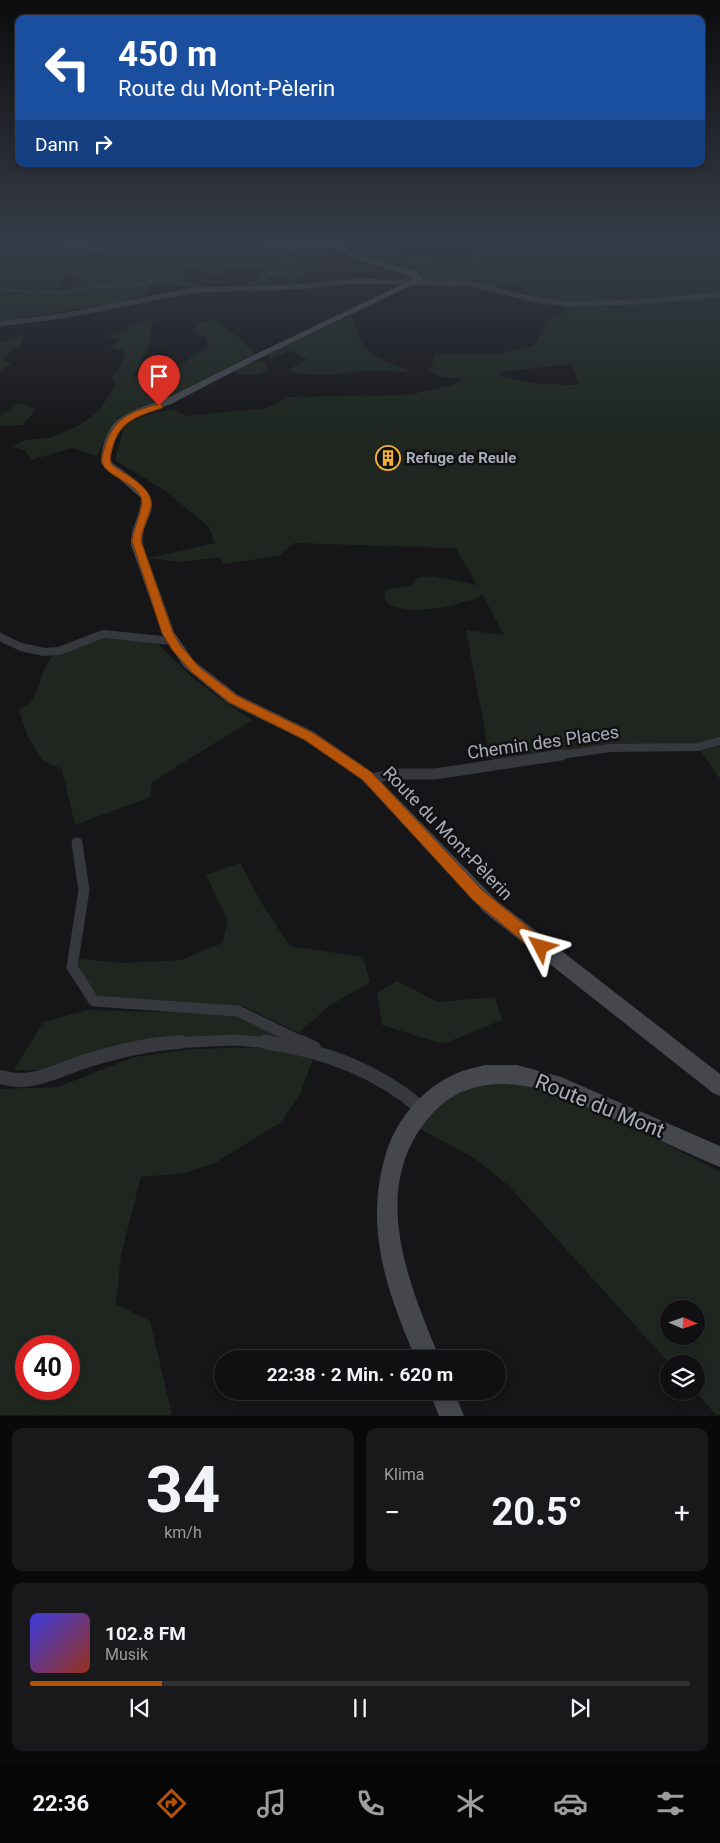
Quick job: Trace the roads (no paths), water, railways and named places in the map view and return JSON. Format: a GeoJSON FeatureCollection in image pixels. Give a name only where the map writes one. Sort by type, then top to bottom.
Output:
{"type":"FeatureCollection","features":[{"type":"Feature","properties":{"kind":"main road","name":"Route du Mont"},"geometry":{"type":"LineString","coordinates":[[424,1350],[406,1308],[397,1280],[387,1231],[386,1205],[394,1160],[409,1126],[421,1108],[434,1095],[463,1079],[479,1075],[516,1075],[579,1094],[720,1157]]}},
{"type":"Feature","properties":{"kind":"street"},"geometry":{"type":"LineString","coordinates":[[0,324],[62,316],[123,304]]}},
{"type":"Feature","properties":{"kind":"street","name":"Route du Mont-Pèlerin"},"geometry":{"type":"LineString","coordinates":[[369,304],[251,359],[168,402],[134,414],[121,422],[112,435],[106,453],[106,463],[140,489],[146,498],[146,506],[137,530],[136,541],[172,641],[189,664],[233,699],[320,743],[371,780],[484,900],[720,1086]]}},
{"type":"Feature","properties":{"kind":"street"},"geometry":{"type":"LineString","coordinates":[[0,637],[28,649],[44,652],[60,651],[96,635],[108,633],[172,641]]}},
{"type":"Feature","properties":{"kind":"street","name":"Chemin des Places"},"geometry":{"type":"LineString","coordinates":[[371,780],[392,774],[435,774],[610,748],[698,747],[720,741]]}},
{"type":"Feature","properties":{"kind":"street"},"geometry":{"type":"LineString","coordinates":[[77,844],[84,890],[72,967],[94,1001],[238,1011],[403,1092],[421,1108]]}},
{"type":"Feature","properties":{"kind":"street"},"geometry":{"type":"LineString","coordinates":[[0,1077],[11,1082],[25,1082],[87,1060],[151,1045],[215,1038],[265,1042],[323,1053]]}},
{"type":"Feature","properties":{"kind":"street"},"geometry":{"type":"LineString","coordinates":[[446,1400],[452,1416]]}},
{"type":"Feature","properties":{"kind":"place","name":"Refuge de Reule"},"geometry":{"type":"Point","coordinates":[388,458]}}]}
